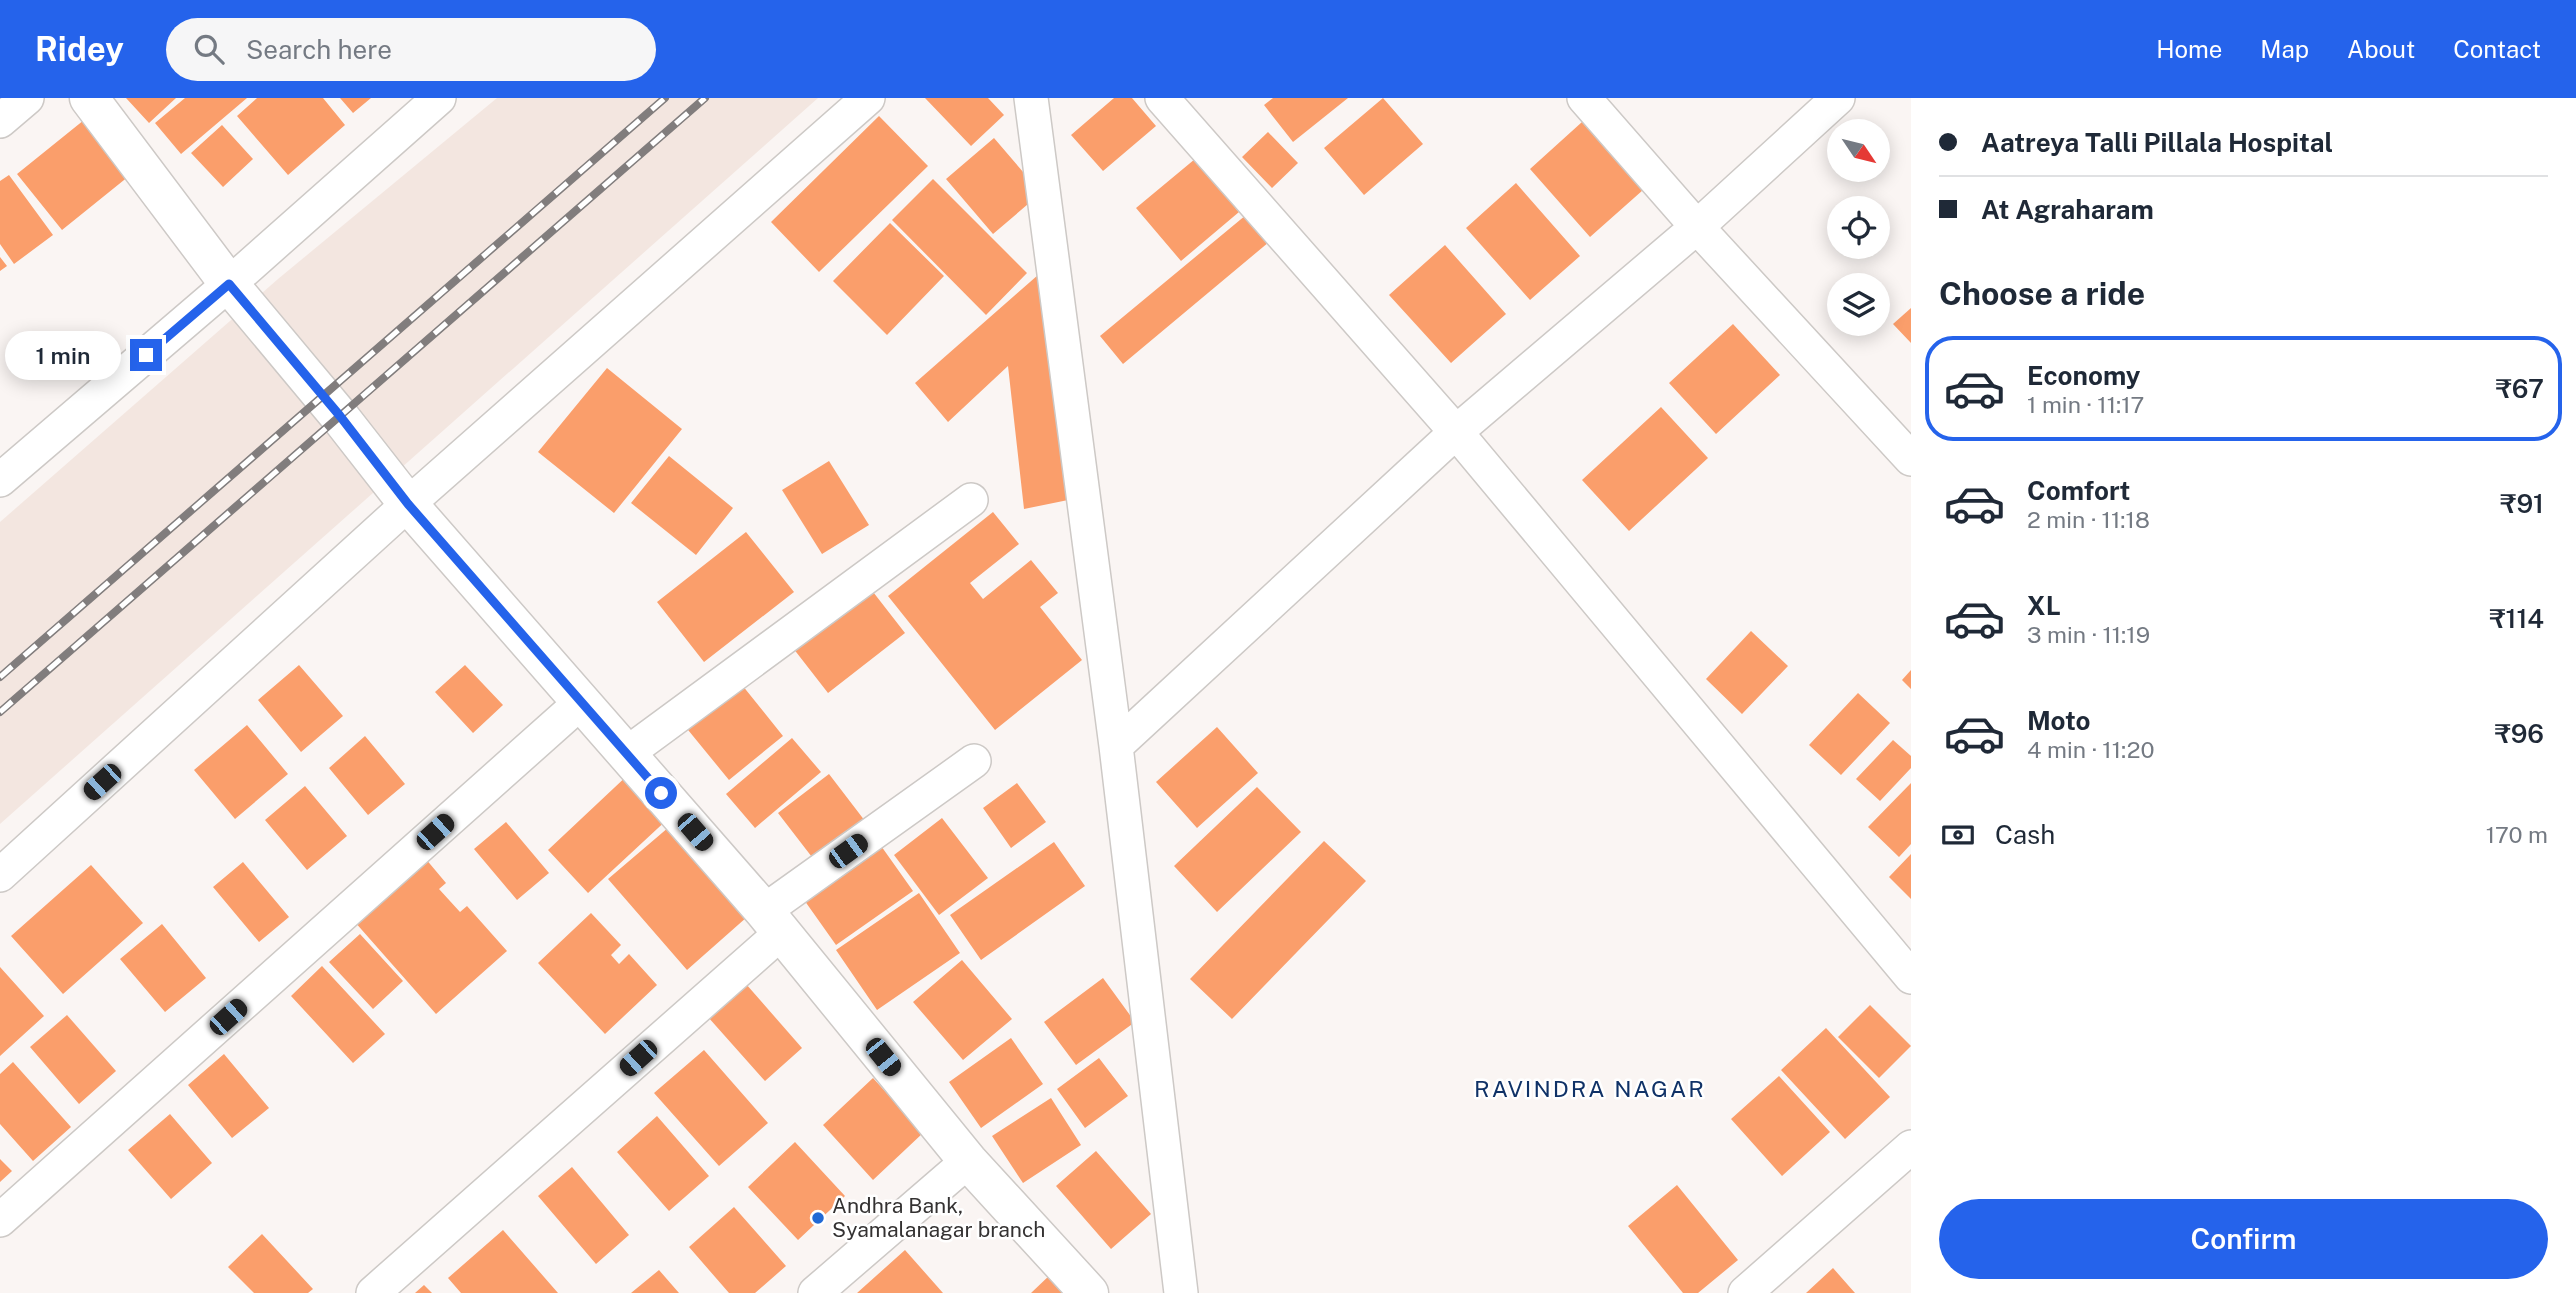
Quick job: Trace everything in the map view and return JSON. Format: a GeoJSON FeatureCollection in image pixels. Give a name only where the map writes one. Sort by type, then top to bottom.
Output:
{"type":"FeatureCollection","features":[{"type":"Feature","properties":{"kind":"street"},"geometry":{"type":"LineString","coordinates":[[0,121],[27,98]]}},
{"type":"Feature","properties":{"kind":"street"},"geometry":{"type":"LineString","coordinates":[[89,98],[229,284],[340,416],[408,504],[773,921],[968,1161],[1089,1293]]}},
{"type":"Feature","properties":{"kind":"street"},"geometry":{"type":"LineString","coordinates":[[0,480],[229,284],[439,98]]}},
{"type":"Feature","properties":{"kind":"street"},"geometry":{"type":"LineString","coordinates":[[0,875],[408,504],[868,98]]}},
{"type":"Feature","properties":{"kind":"street"},"geometry":{"type":"LineString","coordinates":[[1031,98],[1116,746],[1181,1293]]}},
{"type":"Feature","properties":{"kind":"street"},"geometry":{"type":"LineString","coordinates":[[1161,98],[1456,432],[1911,977]]}},
{"type":"Feature","properties":{"kind":"street"},"geometry":{"type":"LineString","coordinates":[[1584,98],[1697,227],[1911,458]]}},
{"type":"Feature","properties":{"kind":"street"},"geometry":{"type":"LineString","coordinates":[[1116,746],[1456,432],[1697,227],[1838,98]]}},
{"type":"Feature","properties":{"kind":"street"},"geometry":{"type":"LineString","coordinates":[[626,754],[971,500]]}},
{"type":"Feature","properties":{"kind":"street"},"geometry":{"type":"LineString","coordinates":[[0,1220],[580,703]]}},
{"type":"Feature","properties":{"kind":"street"},"geometry":{"type":"LineString","coordinates":[[373,1293],[773,921],[974,761]]}},
{"type":"Feature","properties":{"kind":"street"},"geometry":{"type":"LineString","coordinates":[[1745,1293],[1911,1147]]}},
{"type":"Feature","properties":{"kind":"street"},"geometry":{"type":"LineString","coordinates":[[816,1293],[968,1161]]}},
{"type":"Feature","properties":{"kind":"shaded area"},"geometry":{"type":"Polygon","coordinates":[[[497,98],[818,98],[0,824],[0,522],[278,279],[497,98]]]}},
{"type":"Feature","properties":{"kind":"building"},"geometry":{"type":"Polygon","coordinates":[[[126,98],[176,98],[149,123],[126,98]]]}},
{"type":"Feature","properties":{"kind":"building"},"geometry":{"type":"Polygon","coordinates":[[[185,98],[247,98],[181,154],[155,123],[185,98]]]}},
{"type":"Feature","properties":{"kind":"building"},"geometry":{"type":"Polygon","coordinates":[[[257,98],[323,98],[345,125],[288,175],[237,116],[257,98]]]}},
{"type":"Feature","properties":{"kind":"building"},"geometry":{"type":"Polygon","coordinates":[[[340,98],[371,98],[353,113],[340,98]]]}},
{"type":"Feature","properties":{"kind":"building"},"geometry":{"type":"Polygon","coordinates":[[[925,98],[988,98],[1004,115],[971,146],[925,98]]]}},
{"type":"Feature","properties":{"kind":"building"},"geometry":{"type":"Polygon","coordinates":[[[1114,98],[1132,98],[1156,126],[1103,171],[1071,135],[1114,98]]]}},
{"type":"Feature","properties":{"kind":"building"},"geometry":{"type":"Polygon","coordinates":[[[1273,98],[1348,98],[1293,142],[1264,105],[1273,98]]]}},
{"type":"Feature","properties":{"kind":"building"},"geometry":{"type":"Polygon","coordinates":[[[1383,98],[1423,144],[1364,195],[1324,148],[1383,98]]]}},
{"type":"Feature","properties":{"kind":"building"},"geometry":{"type":"Polygon","coordinates":[[[879,116],[928,166],[819,272],[771,222],[879,116]]]}},
{"type":"Feature","properties":{"kind":"building"},"geometry":{"type":"Polygon","coordinates":[[[84,120],[129,176],[62,230],[17,174],[84,120]]]}},
{"type":"Feature","properties":{"kind":"building"},"geometry":{"type":"Polygon","coordinates":[[[1582,122],[1643,190],[1590,237],[1530,169],[1582,122]]]}},
{"type":"Feature","properties":{"kind":"building"},"geometry":{"type":"Polygon","coordinates":[[[222,125],[253,159],[223,187],[191,153],[222,125]]]}},
{"type":"Feature","properties":{"kind":"building"},"geometry":{"type":"Polygon","coordinates":[[[1268,132],[1298,163],[1272,188],[1242,157],[1268,132]]]}},
{"type":"Feature","properties":{"kind":"building"},"geometry":{"type":"Polygon","coordinates":[[[994,138],[1041,193],[993,234],[946,179],[994,138]]]}},
{"type":"Feature","properties":{"kind":"building"},"geometry":{"type":"Polygon","coordinates":[[[1195,159],[1239,212],[1181,261],[1136,208],[1195,159]]]}},
{"type":"Feature","properties":{"kind":"building"},"geometry":{"type":"Polygon","coordinates":[[[9,175],[53,235],[14,264],[0,244],[0,181],[9,175]]]}},
{"type":"Feature","properties":{"kind":"building"},"geometry":{"type":"Polygon","coordinates":[[[933,179],[1027,273],[986,315],[892,220],[933,179]]]}},
{"type":"Feature","properties":{"kind":"building"},"geometry":{"type":"Polygon","coordinates":[[[1516,183],[1580,256],[1530,300],[1466,228],[1516,183]]]}},
{"type":"Feature","properties":{"kind":"building"},"geometry":{"type":"Polygon","coordinates":[[[1246,215],[1269,242],[1123,364],[1100,336],[1246,215]]]}},
{"type":"Feature","properties":{"kind":"building"},"geometry":{"type":"Polygon","coordinates":[[[890,223],[944,276],[887,335],[833,281],[890,223]]]}},
{"type":"Feature","properties":{"kind":"building"},"geometry":{"type":"Polygon","coordinates":[[[1445,245],[1506,314],[1451,363],[1389,295],[1445,245]]]}},
{"type":"Feature","properties":{"kind":"building"},"geometry":{"type":"Polygon","coordinates":[[[0,257],[7,266],[0,271],[0,257]]]}},
{"type":"Feature","properties":{"kind":"building"},"geometry":{"type":"Polygon","coordinates":[[[1046,268],[1073,499],[1024,509],[1008,366],[948,422],[915,383],[1046,268]]]}},
{"type":"Feature","properties":{"kind":"building"},"geometry":{"type":"Polygon","coordinates":[[[1911,308],[1911,343],[1893,324],[1911,308]]]}},
{"type":"Feature","properties":{"kind":"building"},"geometry":{"type":"Polygon","coordinates":[[[1733,324],[1780,375],[1716,434],[1669,383],[1733,324]]]}},
{"type":"Feature","properties":{"kind":"building"},"geometry":{"type":"Polygon","coordinates":[[[607,368],[682,429],[614,513],[538,452],[607,368]]]}},
{"type":"Feature","properties":{"kind":"building"},"geometry":{"type":"Polygon","coordinates":[[[1661,407],[1708,458],[1629,531],[1582,480],[1661,407]]]}},
{"type":"Feature","properties":{"kind":"building"},"geometry":{"type":"Polygon","coordinates":[[[669,456],[733,508],[696,555],[631,503],[669,456]]]}},
{"type":"Feature","properties":{"kind":"building"},"geometry":{"type":"Polygon","coordinates":[[[829,461],[869,525],[822,554],[782,490],[829,461]]]}},
{"type":"Feature","properties":{"kind":"building"},"geometry":{"type":"Polygon","coordinates":[[[993,512],[1019,544],[970,583],[983,599],[1031,560],[1058,593],[1040,607],[1082,660],[995,730],[888,596],[993,512]]]}},
{"type":"Feature","properties":{"kind":"building"},"geometry":{"type":"Polygon","coordinates":[[[746,532],[794,592],[704,662],[657,602],[746,532]]]}},
{"type":"Feature","properties":{"kind":"building"},"geometry":{"type":"Polygon","coordinates":[[[870,588],[905,633],[828,693],[793,648],[870,588]]]}},
{"type":"Feature","properties":{"kind":"building"},"geometry":{"type":"Polygon","coordinates":[[[1751,631],[1788,666],[1742,714],[1706,679],[1751,631]]]}},
{"type":"Feature","properties":{"kind":"building"},"geometry":{"type":"Polygon","coordinates":[[[299,665],[343,716],[301,752],[258,700],[299,665]]]}},
{"type":"Feature","properties":{"kind":"building"},"geometry":{"type":"Polygon","coordinates":[[[465,665],[503,705],[473,733],[435,692],[465,665]]]}},
{"type":"Feature","properties":{"kind":"building"},"geometry":{"type":"Polygon","coordinates":[[[1911,670],[1911,689],[1902,680],[1911,670]]]}},
{"type":"Feature","properties":{"kind":"building"},"geometry":{"type":"Polygon","coordinates":[[[738,680],[783,736],[729,780],[684,725],[738,680]]]}},
{"type":"Feature","properties":{"kind":"building"},"geometry":{"type":"Polygon","coordinates":[[[1858,693],[1890,723],[1841,775],[1809,745],[1858,693]]]}},
{"type":"Feature","properties":{"kind":"building"},"geometry":{"type":"Polygon","coordinates":[[[247,725],[288,774],[235,819],[194,770],[247,725]]]}},
{"type":"Feature","properties":{"kind":"building"},"geometry":{"type":"Polygon","coordinates":[[[1217,727],[1258,773],[1197,828],[1156,782],[1217,727]]]}},
{"type":"Feature","properties":{"kind":"building"},"geometry":{"type":"Polygon","coordinates":[[[365,736],[405,784],[368,815],[329,768],[365,736]]]}},
{"type":"Feature","properties":{"kind":"building"},"geometry":{"type":"Polygon","coordinates":[[[792,738],[821,772],[755,828],[726,794],[792,738]]]}},
{"type":"Feature","properties":{"kind":"building"},"geometry":{"type":"Polygon","coordinates":[[[1893,740],[1911,756],[1911,768],[1880,801],[1856,779],[1893,740]]]}},
{"type":"Feature","properties":{"kind":"building"},"geometry":{"type":"Polygon","coordinates":[[[631,772],[671,816],[588,893],[548,850],[631,772]]]}},
{"type":"Feature","properties":{"kind":"building"},"geometry":{"type":"Polygon","coordinates":[[[829,774],[865,821],[815,861],[778,813],[829,774]]]}},
{"type":"Feature","properties":{"kind":"building"},"geometry":{"type":"Polygon","coordinates":[[[1017,783],[1046,822],[1011,848],[983,808],[1017,783]]]}},
{"type":"Feature","properties":{"kind":"building"},"geometry":{"type":"Polygon","coordinates":[[[1911,783],[1911,844],[1899,857],[1868,827],[1911,783]]]}},
{"type":"Feature","properties":{"kind":"building"},"geometry":{"type":"Polygon","coordinates":[[[305,786],[347,836],[307,870],[265,820],[305,786]]]}},
{"type":"Feature","properties":{"kind":"building"},"geometry":{"type":"Polygon","coordinates":[[[1257,787],[1301,832],[1217,912],[1174,866],[1257,787]]]}},
{"type":"Feature","properties":{"kind":"building"},"geometry":{"type":"Polygon","coordinates":[[[942,818],[988,878],[939,915],[894,855],[942,818]]]}},
{"type":"Feature","properties":{"kind":"building"},"geometry":{"type":"Polygon","coordinates":[[[506,822],[549,873],[517,900],[474,849],[506,822]]]}},
{"type":"Feature","properties":{"kind":"building"},"geometry":{"type":"Polygon","coordinates":[[[669,827],[747,917],[687,970],[608,879],[669,827]]]}},
{"type":"Feature","properties":{"kind":"building"},"geometry":{"type":"Polygon","coordinates":[[[1324,841],[1366,881],[1232,1019],[1190,979],[1324,841]]]}},
{"type":"Feature","properties":{"kind":"building"},"geometry":{"type":"Polygon","coordinates":[[[1054,842],[1085,886],[981,960],[950,915],[1054,842]]]}},
{"type":"Feature","properties":{"kind":"building"},"geometry":{"type":"Polygon","coordinates":[[[879,843],[913,891],[836,945],[802,897],[879,843]]]}},
{"type":"Feature","properties":{"kind":"building"},"geometry":{"type":"Polygon","coordinates":[[[1911,854],[1911,899],[1889,877],[1911,854]]]}},
{"type":"Feature","properties":{"kind":"building"},"geometry":{"type":"Polygon","coordinates":[[[425,858],[446,883],[439,889],[460,912],[467,906],[507,951],[436,1014],[354,921],[425,858]]]}},
{"type":"Feature","properties":{"kind":"building"},"geometry":{"type":"Polygon","coordinates":[[[243,862],[289,917],[259,942],[213,887],[243,862]]]}},
{"type":"Feature","properties":{"kind":"building"},"geometry":{"type":"Polygon","coordinates":[[[91,865],[143,923],[63,994],[11,936],[91,865]]]}},
{"type":"Feature","properties":{"kind":"building"},"geometry":{"type":"Polygon","coordinates":[[[919,893],[960,953],[877,1010],[836,950],[919,893]]]}},
{"type":"Feature","properties":{"kind":"building"},"geometry":{"type":"Polygon","coordinates":[[[591,913],[621,945],[611,955],[619,964],[629,954],[657,985],[605,1034],[538,963],[591,913]]]}},
{"type":"Feature","properties":{"kind":"building"},"geometry":{"type":"Polygon","coordinates":[[[162,924],[206,978],[165,1012],[120,959],[162,924]]]}},
{"type":"Feature","properties":{"kind":"building"},"geometry":{"type":"Polygon","coordinates":[[[360,934],[403,981],[373,1009],[329,962],[360,934]]]}},
{"type":"Feature","properties":{"kind":"building"},"geometry":{"type":"Polygon","coordinates":[[[962,960],[1012,1019],[963,1060],[913,1002],[962,960]]]}},
{"type":"Feature","properties":{"kind":"building"},"geometry":{"type":"Polygon","coordinates":[[[322,966],[385,1034],[353,1063],[291,996],[322,966]]]}},
{"type":"Feature","properties":{"kind":"building"},"geometry":{"type":"Polygon","coordinates":[[[0,967],[44,1016],[0,1056],[0,967]]]}},
{"type":"Feature","properties":{"kind":"building"},"geometry":{"type":"Polygon","coordinates":[[[1103,978],[1135,1022],[1076,1065],[1044,1022],[1103,978]]]}},
{"type":"Feature","properties":{"kind":"building"},"geometry":{"type":"Polygon","coordinates":[[[746,984],[802,1048],[765,1081],[708,1017],[746,984]]]}},
{"type":"Feature","properties":{"kind":"building"},"geometry":{"type":"Polygon","coordinates":[[[1870,1005],[1911,1046],[1879,1078],[1838,1037],[1870,1005]]]}},
{"type":"Feature","properties":{"kind":"building"},"geometry":{"type":"Polygon","coordinates":[[[67,1015],[116,1071],[79,1104],[30,1047],[67,1015]]]}},
{"type":"Feature","properties":{"kind":"building"},"geometry":{"type":"Polygon","coordinates":[[[1826,1028],[1890,1097],[1845,1139],[1781,1070],[1826,1028]]]}},
{"type":"Feature","properties":{"kind":"building"},"geometry":{"type":"Polygon","coordinates":[[[1011,1038],[1043,1084],[981,1128],[949,1082],[1011,1038]]]}},
{"type":"Feature","properties":{"kind":"building"},"geometry":{"type":"Polygon","coordinates":[[[704,1050],[768,1123],[719,1166],[654,1093],[704,1050]]]}},
{"type":"Feature","properties":{"kind":"building"},"geometry":{"type":"Polygon","coordinates":[[[224,1054],[269,1108],[232,1138],[188,1085],[224,1054]]]}},
{"type":"Feature","properties":{"kind":"building"},"geometry":{"type":"Polygon","coordinates":[[[1099,1058],[1128,1096],[1085,1128],[1057,1089],[1099,1058]]]}},
{"type":"Feature","properties":{"kind":"building"},"geometry":{"type":"Polygon","coordinates":[[[13,1062],[71,1127],[33,1161],[0,1124],[0,1074],[13,1062]]]}},
{"type":"Feature","properties":{"kind":"building"},"geometry":{"type":"Polygon","coordinates":[[[1779,1076],[1830,1132],[1782,1176],[1731,1119],[1779,1076]]]}},
{"type":"Feature","properties":{"kind":"building"},"geometry":{"type":"Polygon","coordinates":[[[873,1078],[923,1133],[873,1180],[823,1125],[873,1078]]]}},
{"type":"Feature","properties":{"kind":"building"},"geometry":{"type":"Polygon","coordinates":[[[1051,1098],[1081,1145],[1023,1183],[992,1136],[1051,1098]]]}},
{"type":"Feature","properties":{"kind":"building"},"geometry":{"type":"Polygon","coordinates":[[[170,1114],[212,1163],[171,1199],[128,1150],[170,1114]]]}},
{"type":"Feature","properties":{"kind":"building"},"geometry":{"type":"Polygon","coordinates":[[[657,1116],[709,1176],[669,1211],[617,1152],[657,1116]]]}},
{"type":"Feature","properties":{"kind":"building"},"geometry":{"type":"Polygon","coordinates":[[[795,1142],[845,1196],[798,1240],[748,1187],[795,1142]]]}},
{"type":"Feature","properties":{"kind":"building"},"geometry":{"type":"Polygon","coordinates":[[[1096,1151],[1151,1214],[1111,1249],[1056,1186],[1096,1151]]]}},
{"type":"Feature","properties":{"kind":"building"},"geometry":{"type":"Polygon","coordinates":[[[0,1159],[12,1171],[0,1182],[0,1159]]]}},
{"type":"Feature","properties":{"kind":"building"},"geometry":{"type":"Polygon","coordinates":[[[572,1167],[629,1235],[596,1264],[538,1196],[572,1167]]]}},
{"type":"Feature","properties":{"kind":"building"},"geometry":{"type":"Polygon","coordinates":[[[1677,1185],[1738,1260],[1698,1293],[1683,1293],[1628,1226],[1677,1185]]]}},
{"type":"Feature","properties":{"kind":"building"},"geometry":{"type":"Polygon","coordinates":[[[734,1207],[786,1266],[755,1293],[729,1293],[689,1247],[734,1207]]]}},
{"type":"Feature","properties":{"kind":"building"},"geometry":{"type":"Polygon","coordinates":[[[503,1230],[558,1293],[461,1293],[448,1278],[503,1230]]]}},
{"type":"Feature","properties":{"kind":"building"},"geometry":{"type":"Polygon","coordinates":[[[262,1234],[313,1289],[308,1293],[254,1293],[228,1267],[262,1234]]]}},
{"type":"Feature","properties":{"kind":"building"},"geometry":{"type":"Polygon","coordinates":[[[905,1250],[943,1293],[857,1293],[905,1250]]]}},
{"type":"Feature","properties":{"kind":"building"},"geometry":{"type":"Polygon","coordinates":[[[1833,1268],[1855,1293],[1806,1293],[1833,1268]]]}},
{"type":"Feature","properties":{"kind":"building"},"geometry":{"type":"Polygon","coordinates":[[[659,1270],[679,1293],[631,1293],[659,1270]]]}},
{"type":"Feature","properties":{"kind":"building"},"geometry":{"type":"Polygon","coordinates":[[[1052,1273],[1071,1293],[1031,1293],[1052,1273]]]}},
{"type":"Feature","properties":{"kind":"building"},"geometry":{"type":"Polygon","coordinates":[[[424,1285],[432,1293],[415,1293],[424,1285]]]}},
{"type":"Feature","properties":{"kind":"railway"},"geometry":{"type":"LineString","coordinates":[[0,677],[665,98]]}},
{"type":"Feature","properties":{"kind":"railway"},"geometry":{"type":"LineString","coordinates":[[0,712],[705,98]]}},
{"type":"Feature","properties":{"kind":"place","name":"Andhra Bank, Syamalanagar branch"},"geometry":{"type":"Point","coordinates":[818,1218]}},
{"type":"Feature","properties":{"kind":"district","name":"RAVINDRA NAGAR"},"geometry":{"type":"Point","coordinates":[1590,1089]}},
{"type":"Feature","properties":{"kind":"route"},"geometry":{"type":"LineString","coordinates":[[146,355],[229,284],[340,416],[408,504],[661,793]]}}]}
